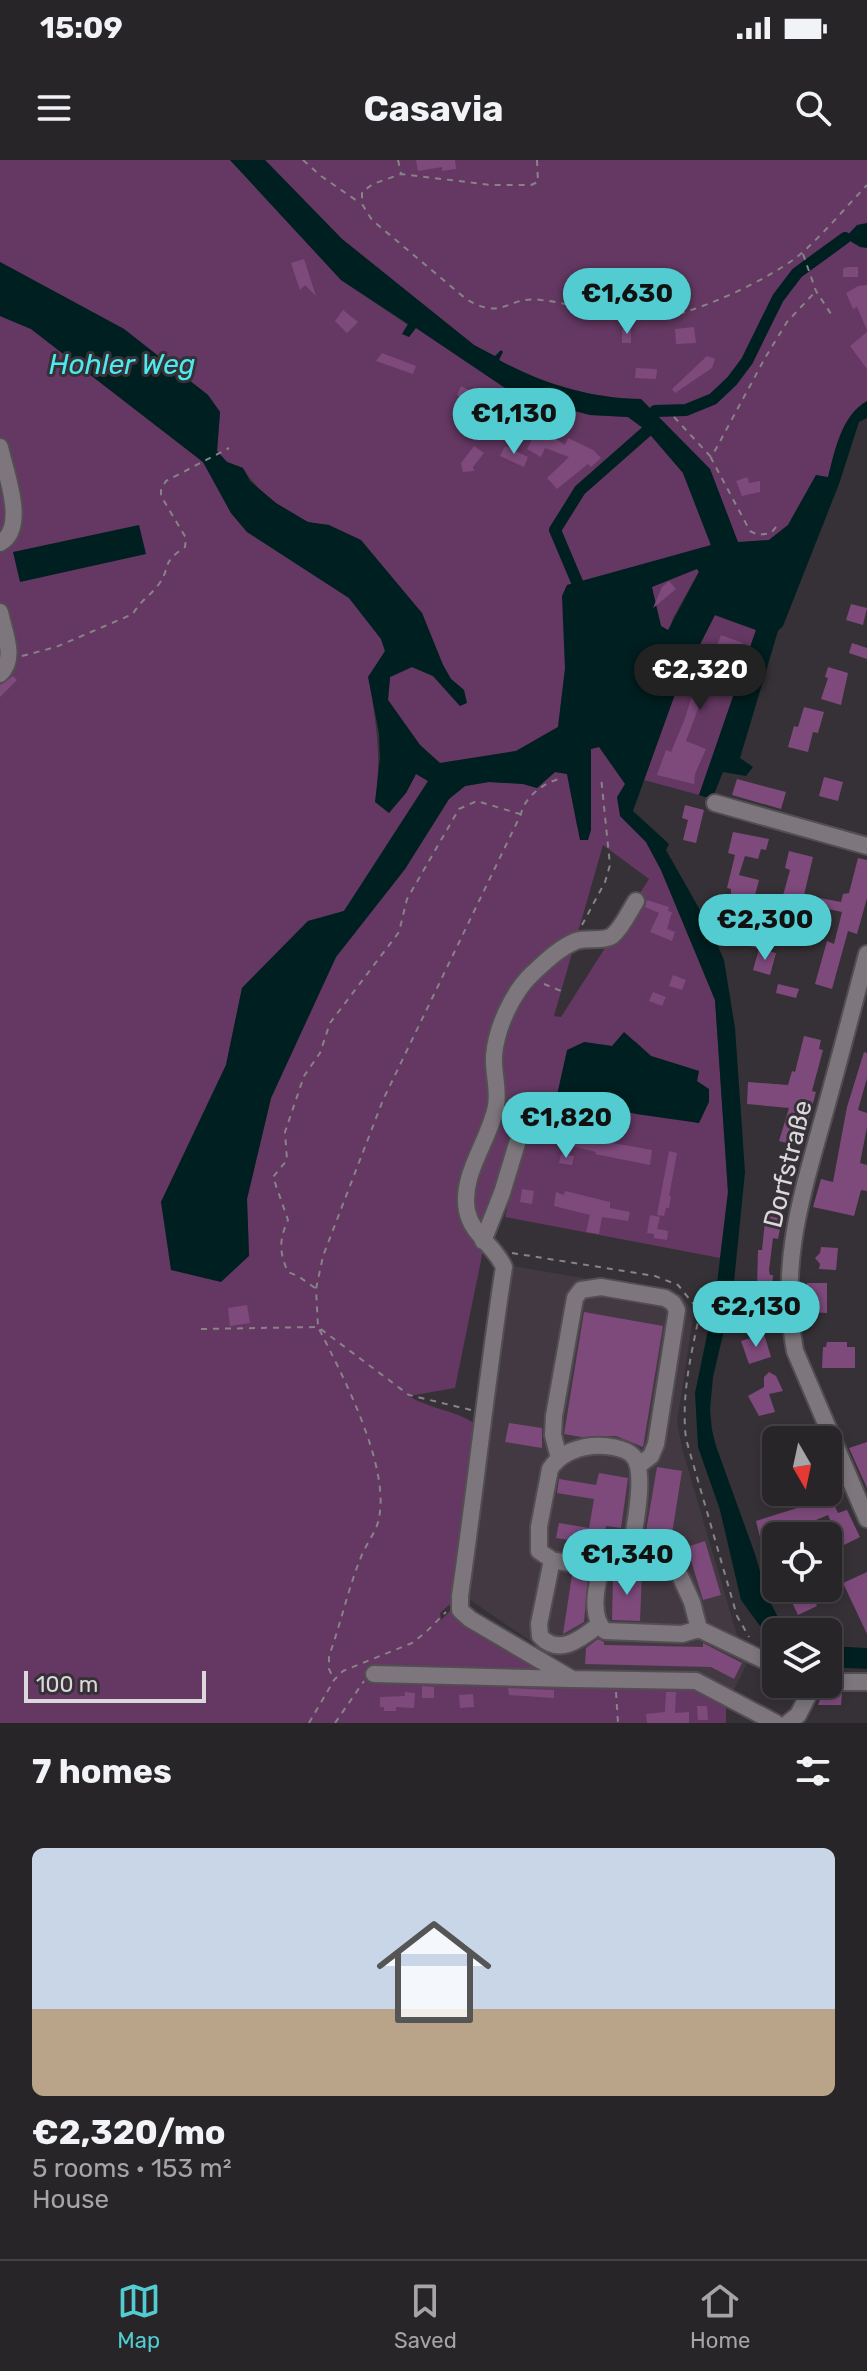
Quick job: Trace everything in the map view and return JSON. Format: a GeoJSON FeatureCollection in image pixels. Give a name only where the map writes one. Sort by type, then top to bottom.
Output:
{"type":"FeatureCollection","features":[{"type":"Feature","properties":{"kind":"street"},"geometry":{"type":"LineString","coordinates":[[0,447],[15,517],[13,530],[0,543]]}},
{"type":"Feature","properties":{"kind":"street"},"geometry":{"type":"LineString","coordinates":[[0,612],[9,657],[7,668],[0,674]]}},
{"type":"Feature","properties":{"kind":"street"},"geometry":{"type":"LineString","coordinates":[[715,803],[867,846]]}},
{"type":"Feature","properties":{"kind":"street"},"geometry":{"type":"LineString","coordinates":[[572,1679],[470,1619],[460,1610],[504,1267],[501,1259],[483,1241],[467,1211],[467,1196],[473,1169],[496,1107],[494,1054],[512,1001],[528,977],[553,955],[574,943],[593,938],[608,939],[617,932],[636,901]]}},
{"type":"Feature","properties":{"kind":"street","name":"Dorfstraße"},"geometry":{"type":"LineString","coordinates":[[867,954],[801,1197],[788,1274],[790,1325],[795,1351],[867,1519]]}},
{"type":"Feature","properties":{"kind":"street"},"geometry":{"type":"LineString","coordinates":[[483,1241],[519,1137]]}},
{"type":"Feature","properties":{"kind":"street"},"geometry":{"type":"LineString","coordinates":[[559,1458],[553,1435],[554,1416],[575,1298],[581,1290],[601,1287],[665,1298],[677,1310],[656,1444],[651,1456],[638,1466]]}},
{"type":"Feature","properties":{"kind":"street"},"geometry":{"type":"LineString","coordinates":[[604,1570],[552,1560],[539,1551],[539,1527],[550,1469],[559,1458],[582,1447],[598,1445],[632,1454],[638,1466],[639,1489],[629,1561]]}},
{"type":"Feature","properties":{"kind":"street"},"geometry":{"type":"LineString","coordinates":[[552,1560],[539,1624],[540,1636],[551,1644],[564,1646],[599,1625]]}},
{"type":"Feature","properties":{"kind":"street"},"geometry":{"type":"LineString","coordinates":[[699,1629],[692,1602],[676,1567],[647,1560],[620,1561],[604,1570],[598,1582],[596,1616],[605,1631],[682,1634],[699,1629],[762,1659]]}},
{"type":"Feature","properties":{"kind":"street"},"geometry":{"type":"LineString","coordinates":[[374,1674],[696,1681],[776,1723]]}},
{"type":"Feature","properties":{"kind":"street"},"geometry":{"type":"LineString","coordinates":[[842,1682],[867,1682]]}},
{"type":"Feature","properties":{"kind":"street"},"geometry":{"type":"LineString","coordinates":[[788,1723],[798,1715],[807,1698]]}},
{"type":"Feature","properties":{"kind":"path"},"geometry":{"type":"LineString","coordinates":[[303,160],[362,204],[372,220],[466,299],[482,308],[494,310],[537,299],[647,319],[673,317],[761,279],[802,253],[867,185]]}},
{"type":"Feature","properties":{"kind":"path"},"geometry":{"type":"LineString","coordinates":[[398,160],[401,174]]}},
{"type":"Feature","properties":{"kind":"path"},"geometry":{"type":"LineString","coordinates":[[362,204],[362,192],[373,184],[401,174],[491,185],[531,185],[538,182],[537,160]]}},
{"type":"Feature","properties":{"kind":"path"},"geometry":{"type":"LineString","coordinates":[[802,253],[816,291],[833,317]]}},
{"type":"Feature","properties":{"kind":"path"},"geometry":{"type":"LineString","coordinates":[[711,458],[780,334],[816,291]]}},
{"type":"Feature","properties":{"kind":"path"},"geometry":{"type":"LineString","coordinates":[[674,417],[711,458],[750,531],[758,535],[771,533],[776,527]]}},
{"type":"Feature","properties":{"kind":"path"},"geometry":{"type":"LineString","coordinates":[[9,657],[30,656],[56,647],[133,614],[161,582],[169,558],[185,547],[186,538],[161,496],[161,489],[166,481],[229,448]]}},
{"type":"Feature","properties":{"kind":"path"},"geometry":{"type":"LineString","coordinates":[[574,943],[605,882],[610,865],[601,777]]}},
{"type":"Feature","properties":{"kind":"path"},"geometry":{"type":"LineString","coordinates":[[334,1680],[329,1669],[329,1656],[361,1556],[379,1520],[380,1494],[374,1459],[364,1428],[318,1327],[316,1289],[323,1256],[383,1100],[523,805],[544,784],[559,779]]}},
{"type":"Feature","properties":{"kind":"path"},"geometry":{"type":"LineString","coordinates":[[316,1289],[288,1272],[283,1262],[280,1239],[288,1220],[273,1177],[287,1160],[285,1132],[304,1076],[320,1053],[330,1023],[399,932],[407,899],[459,809],[477,801],[521,814]]}},
{"type":"Feature","properties":{"kind":"path"},"geometry":{"type":"LineString","coordinates":[[528,977],[566,993]]}},
{"type":"Feature","properties":{"kind":"path"},"geometry":{"type":"LineString","coordinates":[[201,1329],[318,1327],[409,1395],[484,1413]]}},
{"type":"Feature","properties":{"kind":"path"},"geometry":{"type":"LineString","coordinates":[[309,1723],[334,1680],[343,1671],[412,1643],[460,1601]]}},
{"type":"Feature","properties":{"kind":"path"},"geometry":{"type":"LineString","coordinates":[[335,1723],[368,1674],[374,1674]]}},
{"type":"Feature","properties":{"kind":"path"},"geometry":{"type":"LineString","coordinates":[[615,1679],[618,1723]]}},
{"type":"Feature","properties":{"kind":"shaded area"},"geometry":{"type":"Polygon","coordinates":[[[0,160],[230,160],[341,280],[408,325],[402,335],[415,327],[511,392],[504,402],[528,399],[590,415],[628,417],[647,431],[683,473],[711,546],[567,585],[565,669],[558,727],[516,751],[440,763],[420,745],[388,700],[390,677],[412,667],[433,676],[460,706],[464,690],[451,679],[443,665],[422,613],[329,525],[309,522],[281,507],[263,492],[243,468],[227,462],[217,452],[220,412],[208,395],[124,329],[0,262],[0,160]]]}},
{"type":"Feature","properties":{"kind":"shaded area"},"geometry":{"type":"Polygon","coordinates":[[[265,160],[867,160],[867,401],[845,425],[828,478],[816,475],[788,525],[769,540],[738,543],[710,469],[641,399],[586,393],[550,383],[499,360],[500,351],[495,357],[474,345],[342,239],[265,160]]]}},
{"type":"Feature","properties":{"kind":"shaded area"},"geometry":{"type":"Polygon","coordinates":[[[0,316],[31,329],[203,462],[231,513],[247,532],[349,598],[381,639],[385,651],[369,677],[378,742],[377,784],[406,793],[416,774],[429,781],[344,911],[308,921],[242,988],[226,1065],[161,1202],[249,1256],[247,1199],[271,1098],[336,957],[405,869],[449,799],[465,786],[489,782],[537,788],[555,772],[567,774],[577,826],[591,830],[591,749],[599,746],[626,784],[620,816],[646,842],[661,870],[715,1000],[728,1192],[720,1258],[505,1217],[528,1125],[520,1123],[488,1226],[455,1388],[409,1396],[463,1417],[479,1427],[455,1600],[440,1613],[441,1620],[451,1610],[551,1673],[693,1685],[726,1701],[726,1723],[0,1723],[0,316]],[[603,845],[554,1016],[561,1017],[649,879],[603,845]],[[635,1041],[612,1046],[584,1042],[688,1120],[699,1123],[699,1071],[651,1056],[635,1041]]]}},
{"type":"Feature","properties":{"kind":"shaded area"},"geometry":{"type":"Polygon","coordinates":[[[697,568],[699,571],[669,631],[661,626],[651,587],[697,568]]]}},
{"type":"Feature","properties":{"kind":"shaded area"},"geometry":{"type":"Polygon","coordinates":[[[714,615],[756,630],[699,795],[644,780],[675,694],[714,615]]]}},
{"type":"Feature","properties":{"kind":"shaded area"},"geometry":{"type":"Polygon","coordinates":[[[513,1266],[681,1295],[694,1312],[677,1422],[737,1635],[753,1651],[733,1692],[697,1673],[576,1672],[463,1595],[513,1266]]]}},
{"type":"Feature","properties":{"kind":"water","name":"Hohler Weg"},"geometry":{"type":"Polygon","coordinates":[[[230,160],[265,160],[342,239],[474,345],[495,356],[501,350],[499,360],[568,388],[604,396],[641,399],[710,469],[738,542],[769,540],[788,525],[816,475],[828,477],[845,425],[867,401],[867,418],[859,422],[839,484],[783,626],[778,631],[740,758],[753,767],[746,776],[723,772],[712,799],[699,795],[756,630],[715,615],[675,694],[633,811],[669,844],[666,850],[709,926],[724,960],[735,1028],[745,1172],[733,1292],[713,1377],[710,1410],[716,1446],[762,1578],[762,1602],[770,1602],[778,1618],[762,1618],[762,1629],[741,1600],[720,1510],[698,1447],[695,1393],[716,1292],[728,1192],[715,1000],[661,870],[646,842],[620,816],[617,797],[625,784],[599,747],[591,749],[591,830],[588,840],[580,840],[567,774],[555,772],[537,788],[489,782],[465,786],[449,799],[405,869],[336,957],[271,1098],[247,1199],[249,1256],[221,1282],[171,1270],[161,1202],[226,1065],[242,988],[308,921],[344,911],[428,781],[416,774],[406,793],[389,813],[375,802],[380,758],[379,733],[368,677],[385,651],[381,639],[349,598],[247,532],[231,513],[203,462],[31,329],[0,316],[0,262],[124,329],[208,395],[220,412],[217,451],[227,462],[243,468],[250,481],[276,503],[308,522],[329,525],[361,540],[422,613],[443,665],[451,679],[464,690],[467,703],[460,706],[433,676],[412,667],[390,677],[388,700],[420,745],[440,763],[516,751],[558,727],[565,669],[562,596],[567,585],[711,545],[683,473],[647,431],[628,417],[590,415],[528,399],[521,410],[503,402],[511,392],[416,328],[409,337],[402,334],[408,324],[341,280],[230,160]],[[697,569],[652,587],[661,626],[668,630],[699,572],[697,569]]]}},
{"type":"Feature","properties":{"kind":"water"},"geometry":{"type":"Polygon","coordinates":[[[867,223],[867,248],[845,238],[857,225],[867,223]]]}},
{"type":"Feature","properties":{"kind":"water"},"geometry":{"type":"Polygon","coordinates":[[[139,525],[146,554],[20,582],[13,552],[139,525]]]}},
{"type":"Feature","properties":{"kind":"water"},"geometry":{"type":"Polygon","coordinates":[[[624,1032],[651,1056],[699,1071],[697,1081],[709,1089],[709,1102],[699,1123],[636,1114],[557,1095],[567,1050],[584,1042],[612,1046],[624,1032]]]}},
{"type":"Feature","properties":{"kind":"water"},"geometry":{"type":"Polygon","coordinates":[[[842,1647],[867,1648],[867,1669],[842,1668],[842,1647]]]}},
{"type":"Feature","properties":{"kind":"building"},"geometry":{"type":"Polygon","coordinates":[[[416,160],[455,160],[456,169],[442,171],[442,167],[418,171],[416,160]]]}},
{"type":"Feature","properties":{"kind":"building"},"geometry":{"type":"Polygon","coordinates":[[[304,259],[316,296],[305,285],[300,290],[291,263],[304,259]]]}},
{"type":"Feature","properties":{"kind":"building"},"geometry":{"type":"Polygon","coordinates":[[[858,267],[858,277],[843,277],[843,269],[858,267]]]}},
{"type":"Feature","properties":{"kind":"building"},"geometry":{"type":"Polygon","coordinates":[[[867,285],[867,330],[857,307],[853,309],[846,293],[867,285]]]}},
{"type":"Feature","properties":{"kind":"building"},"geometry":{"type":"Polygon","coordinates":[[[343,310],[358,322],[347,333],[335,321],[343,310]]]}},
{"type":"Feature","properties":{"kind":"building"},"geometry":{"type":"Polygon","coordinates":[[[694,327],[696,343],[676,344],[675,329],[694,327]]]}},
{"type":"Feature","properties":{"kind":"building"},"geometry":{"type":"Polygon","coordinates":[[[631,328],[631,343],[622,343],[622,329],[631,328]]]}},
{"type":"Feature","properties":{"kind":"building"},"geometry":{"type":"Polygon","coordinates":[[[867,332],[867,369],[850,346],[867,332]]]}},
{"type":"Feature","properties":{"kind":"building"},"geometry":{"type":"Polygon","coordinates":[[[382,353],[416,366],[413,374],[376,361],[382,353]]]}},
{"type":"Feature","properties":{"kind":"building"},"geometry":{"type":"Polygon","coordinates":[[[707,356],[715,359],[712,368],[675,393],[672,389],[707,356]]]}},
{"type":"Feature","properties":{"kind":"building"},"geometry":{"type":"Polygon","coordinates":[[[636,368],[657,369],[656,379],[635,378],[636,368]]]}},
{"type":"Feature","properties":{"kind":"building"},"geometry":{"type":"Polygon","coordinates":[[[461,386],[498,406],[494,416],[457,395],[461,386]]]}},
{"type":"Feature","properties":{"kind":"building"},"geometry":{"type":"Polygon","coordinates":[[[531,421],[565,445],[568,438],[593,450],[601,458],[591,467],[588,464],[557,489],[547,478],[569,457],[545,448],[541,457],[527,449],[532,439],[524,433],[531,421]]]}},
{"type":"Feature","properties":{"kind":"building"},"geometry":{"type":"Polygon","coordinates":[[[474,446],[484,453],[473,467],[474,471],[463,472],[461,463],[474,446]]]}},
{"type":"Feature","properties":{"kind":"building"},"geometry":{"type":"Polygon","coordinates":[[[505,446],[528,457],[524,467],[500,456],[505,446]]]}},
{"type":"Feature","properties":{"kind":"building"},"geometry":{"type":"Polygon","coordinates":[[[747,477],[749,483],[760,481],[760,492],[742,496],[736,481],[747,477]]]}},
{"type":"Feature","properties":{"kind":"building"},"geometry":{"type":"Polygon","coordinates":[[[669,581],[676,589],[653,608],[662,587],[669,581]]]}},
{"type":"Feature","properties":{"kind":"building"},"geometry":{"type":"Polygon","coordinates":[[[851,604],[867,608],[863,625],[846,620],[851,604]]]}},
{"type":"Feature","properties":{"kind":"building"},"geometry":{"type":"Polygon","coordinates":[[[721,635],[743,643],[726,692],[707,685],[686,741],[706,749],[694,784],[657,775],[666,750],[671,752],[684,721],[700,671],[708,657],[712,659],[721,635]]]}},
{"type":"Feature","properties":{"kind":"building"},"geometry":{"type":"Polygon","coordinates":[[[852,643],[867,648],[867,659],[849,653],[852,643]]]}},
{"type":"Feature","properties":{"kind":"building"},"geometry":{"type":"Polygon","coordinates":[[[828,667],[848,673],[841,705],[821,699],[828,667]]]}},
{"type":"Feature","properties":{"kind":"building"},"geometry":{"type":"Polygon","coordinates":[[[13,676],[17,680],[0,697],[0,685],[13,676]]]}},
{"type":"Feature","properties":{"kind":"building"},"geometry":{"type":"Polygon","coordinates":[[[804,707],[824,712],[818,733],[813,732],[808,752],[788,747],[804,707]]]}},
{"type":"Feature","properties":{"kind":"building"},"geometry":{"type":"Polygon","coordinates":[[[824,777],[843,782],[838,801],[819,796],[824,777]]]}},
{"type":"Feature","properties":{"kind":"building"},"geometry":{"type":"Polygon","coordinates":[[[737,779],[786,792],[781,809],[732,795],[737,779]]]}},
{"type":"Feature","properties":{"kind":"building"},"geometry":{"type":"Polygon","coordinates":[[[685,805],[704,810],[696,843],[683,840],[688,820],[682,818],[685,805]]]}},
{"type":"Feature","properties":{"kind":"building"},"geometry":{"type":"Polygon","coordinates":[[[733,832],[769,839],[766,850],[761,849],[758,859],[745,856],[739,875],[759,880],[751,910],[731,904],[731,889],[727,888],[735,855],[728,853],[733,832]]]}},
{"type":"Feature","properties":{"kind":"building"},"geometry":{"type":"Polygon","coordinates":[[[789,851],[813,857],[804,895],[841,902],[843,894],[849,893],[858,858],[867,860],[867,898],[857,934],[848,931],[832,989],[815,984],[827,941],[834,944],[842,912],[782,899],[790,870],[785,868],[789,851]]]}},
{"type":"Feature","properties":{"kind":"building"},"geometry":{"type":"Polygon","coordinates":[[[647,900],[669,907],[668,911],[672,912],[667,929],[675,932],[672,941],[650,932],[659,913],[645,907],[647,900]]]}},
{"type":"Feature","properties":{"kind":"building"},"geometry":{"type":"Polygon","coordinates":[[[756,925],[773,930],[767,951],[750,946],[756,925]]]}},
{"type":"Feature","properties":{"kind":"building"},"geometry":{"type":"Polygon","coordinates":[[[759,949],[776,953],[770,975],[753,970],[759,949]]]}},
{"type":"Feature","properties":{"kind":"building"},"geometry":{"type":"Polygon","coordinates":[[[673,975],[686,980],[682,990],[669,986],[673,975]]]}},
{"type":"Feature","properties":{"kind":"building"},"geometry":{"type":"Polygon","coordinates":[[[778,984],[799,989],[796,998],[776,993],[778,984]]]}},
{"type":"Feature","properties":{"kind":"building"},"geometry":{"type":"Polygon","coordinates":[[[653,992],[666,997],[662,1006],[649,1001],[653,992]]]}},
{"type":"Feature","properties":{"kind":"building"},"geometry":{"type":"Polygon","coordinates":[[[804,1036],[821,1040],[819,1049],[823,1050],[812,1091],[816,1092],[801,1147],[779,1141],[789,1108],[747,1104],[748,1082],[788,1085],[792,1071],[795,1072],[804,1036]]]}},
{"type":"Feature","properties":{"kind":"building"},"geometry":{"type":"Polygon","coordinates":[[[864,1052],[867,1053],[867,1078],[858,1110],[867,1113],[860,1163],[867,1165],[867,1191],[861,1190],[854,1216],[813,1207],[821,1179],[833,1182],[847,1107],[864,1052]]]}},
{"type":"Feature","properties":{"kind":"building"},"geometry":{"type":"Polygon","coordinates":[[[573,1136],[652,1150],[650,1165],[572,1146],[573,1136]]]}},
{"type":"Feature","properties":{"kind":"building"},"geometry":{"type":"Polygon","coordinates":[[[669,1151],[677,1153],[669,1208],[666,1208],[664,1216],[657,1215],[669,1151]]]}},
{"type":"Feature","properties":{"kind":"building"},"geometry":{"type":"Polygon","coordinates":[[[561,1154],[574,1156],[572,1165],[559,1163],[561,1154]]]}},
{"type":"Feature","properties":{"kind":"building"},"geometry":{"type":"Polygon","coordinates":[[[522,1189],[534,1191],[532,1204],[520,1202],[522,1189]]]}},
{"type":"Feature","properties":{"kind":"building"},"geometry":{"type":"Polygon","coordinates":[[[565,1191],[610,1202],[610,1208],[630,1212],[628,1221],[602,1217],[599,1234],[586,1232],[590,1215],[554,1206],[556,1192],[564,1195],[565,1191]]]}},
{"type":"Feature","properties":{"kind":"building"},"geometry":{"type":"Polygon","coordinates":[[[650,1215],[660,1217],[657,1229],[668,1231],[667,1240],[654,1238],[654,1234],[647,1233],[650,1215]]]}},
{"type":"Feature","properties":{"kind":"building"},"geometry":{"type":"Polygon","coordinates":[[[770,1216],[782,1219],[778,1239],[773,1238],[769,1270],[773,1275],[771,1298],[765,1297],[763,1324],[748,1322],[750,1293],[757,1288],[758,1250],[762,1250],[765,1221],[770,1216]]]}},
{"type":"Feature","properties":{"kind":"building"},"geometry":{"type":"Polygon","coordinates":[[[821,1247],[838,1248],[836,1270],[819,1269],[820,1264],[815,1258],[821,1247]]]}},
{"type":"Feature","properties":{"kind":"building"},"geometry":{"type":"Polygon","coordinates":[[[807,1283],[827,1283],[827,1313],[807,1312],[807,1283]]]}},
{"type":"Feature","properties":{"kind":"building"},"geometry":{"type":"Polygon","coordinates":[[[247,1305],[250,1323],[230,1326],[228,1308],[247,1305]]]}},
{"type":"Feature","properties":{"kind":"building"},"geometry":{"type":"Polygon","coordinates":[[[584,1312],[663,1326],[643,1447],[616,1436],[564,1434],[584,1312]]]}},
{"type":"Feature","properties":{"kind":"building"},"geometry":{"type":"Polygon","coordinates":[[[764,1334],[771,1357],[749,1364],[741,1341],[764,1334]]]}},
{"type":"Feature","properties":{"kind":"building"},"geometry":{"type":"Polygon","coordinates":[[[827,1342],[847,1342],[847,1347],[855,1347],[855,1368],[822,1368],[823,1347],[827,1342]]]}},
{"type":"Feature","properties":{"kind":"building"},"geometry":{"type":"Polygon","coordinates":[[[769,1372],[776,1376],[783,1391],[769,1394],[775,1412],[759,1416],[748,1396],[764,1387],[764,1377],[769,1372]]]}},
{"type":"Feature","properties":{"kind":"building"},"geometry":{"type":"Polygon","coordinates":[[[509,1423],[542,1428],[542,1448],[505,1442],[509,1423]]]}},
{"type":"Feature","properties":{"kind":"building"},"geometry":{"type":"Polygon","coordinates":[[[867,1442],[867,1488],[849,1448],[867,1442]]]}},
{"type":"Feature","properties":{"kind":"building"},"geometry":{"type":"Polygon","coordinates":[[[657,1467],[682,1471],[669,1553],[643,1549],[657,1467]]]}},
{"type":"Feature","properties":{"kind":"building"},"geometry":{"type":"Polygon","coordinates":[[[599,1473],[628,1478],[621,1528],[606,1526],[600,1558],[588,1556],[590,1543],[556,1538],[559,1523],[589,1528],[594,1499],[557,1493],[559,1479],[596,1485],[599,1473]]]}},
{"type":"Feature","properties":{"kind":"building"},"geometry":{"type":"Polygon","coordinates":[[[804,1506],[835,1506],[838,1513],[847,1510],[860,1537],[842,1546],[842,1522],[831,1522],[828,1515],[811,1522],[762,1522],[762,1537],[756,1521],[804,1506]]]}},
{"type":"Feature","properties":{"kind":"building"},"geometry":{"type":"Polygon","coordinates":[[[705,1541],[721,1595],[703,1600],[687,1547],[705,1541]]]}},
{"type":"Feature","properties":{"kind":"building"},"geometry":{"type":"Polygon","coordinates":[[[629,1572],[642,1572],[640,1621],[612,1620],[613,1578],[629,1572]]]}},
{"type":"Feature","properties":{"kind":"building"},"geometry":{"type":"Polygon","coordinates":[[[867,1572],[867,1634],[843,1583],[867,1572]]]}},
{"type":"Feature","properties":{"kind":"building"},"geometry":{"type":"Polygon","coordinates":[[[572,1575],[588,1578],[584,1622],[563,1634],[572,1575]]]}},
{"type":"Feature","properties":{"kind":"building"},"geometry":{"type":"Polygon","coordinates":[[[792,1602],[815,1602],[817,1606],[798,1615],[792,1602]]]}},
{"type":"Feature","properties":{"kind":"building"},"geometry":{"type":"Polygon","coordinates":[[[598,1639],[604,1645],[703,1647],[703,1643],[742,1663],[734,1679],[711,1667],[585,1664],[586,1648],[598,1639]]]}},
{"type":"Feature","properties":{"kind":"building"},"geometry":{"type":"Polygon","coordinates":[[[422,1686],[434,1687],[434,1698],[422,1698],[422,1686]]]}},
{"type":"Feature","properties":{"kind":"building"},"geometry":{"type":"Polygon","coordinates":[[[508,1688],[554,1690],[554,1698],[509,1695],[508,1688]]]}},
{"type":"Feature","properties":{"kind":"building"},"geometry":{"type":"Polygon","coordinates":[[[405,1692],[415,1693],[414,1708],[396,1707],[396,1711],[384,1711],[384,1707],[380,1707],[380,1697],[405,1696],[405,1692]]]}},
{"type":"Feature","properties":{"kind":"building"},"geometry":{"type":"Polygon","coordinates":[[[666,1692],[676,1692],[675,1713],[689,1712],[689,1723],[647,1723],[646,1714],[665,1712],[666,1692]]]}},
{"type":"Feature","properties":{"kind":"building"},"geometry":{"type":"Polygon","coordinates":[[[473,1694],[474,1707],[460,1708],[459,1695],[473,1694]]]}},
{"type":"Feature","properties":{"kind":"building"},"geometry":{"type":"Polygon","coordinates":[[[820,1698],[842,1698],[841,1705],[818,1705],[820,1698]]]}},
{"type":"Feature","properties":{"kind":"building"},"geometry":{"type":"Polygon","coordinates":[[[697,1706],[707,1706],[708,1720],[698,1720],[697,1706]]]}},
{"type":"Feature","properties":{"kind":"waterway"},"geometry":{"type":"LineString","coordinates":[[655,411],[686,410],[713,399],[747,361],[778,298],[797,273],[845,238]]}},
{"type":"Feature","properties":{"kind":"waterway"},"geometry":{"type":"LineString","coordinates":[[577,582],[555,530],[580,490],[647,431]]}}]}
